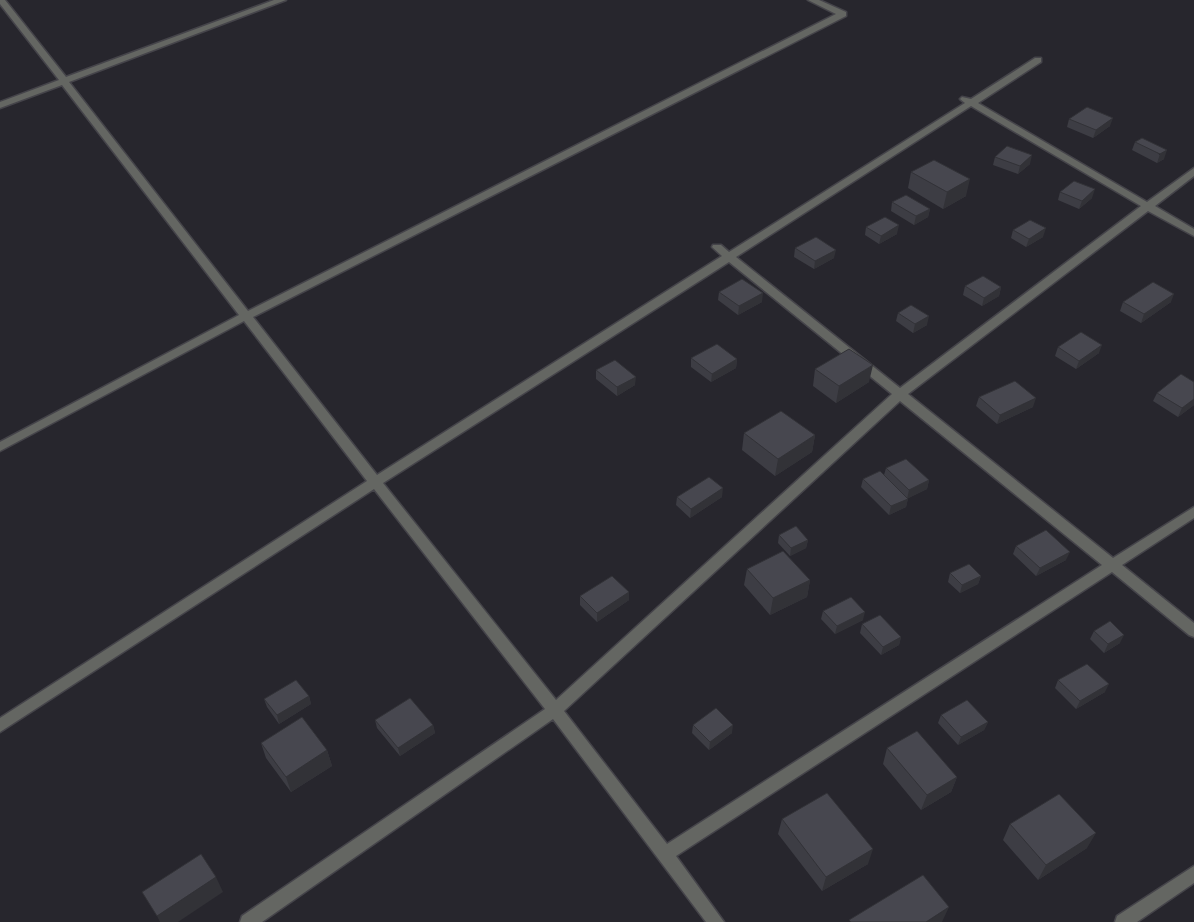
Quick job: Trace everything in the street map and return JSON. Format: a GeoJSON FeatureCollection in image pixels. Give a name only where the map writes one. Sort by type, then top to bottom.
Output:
{"type":"FeatureCollection","features":[{"type":"Feature","properties":{"kind":"street"},"geometry":{"type":"LineString","coordinates":[[1,0],[375,482],[555,710],[716,922]]}},
{"type":"Feature","properties":{"kind":"street"},"geometry":{"type":"LineString","coordinates":[[0,105],[282,0]]}},
{"type":"Feature","properties":{"kind":"street"},"geometry":{"type":"LineString","coordinates":[[0,447],[246,316],[843,14],[812,0]]}},
{"type":"Feature","properties":{"kind":"street"},"geometry":{"type":"LineString","coordinates":[[0,726],[375,482],[728,257],[968,101],[1038,60]]}},
{"type":"Feature","properties":{"kind":"street"},"geometry":{"type":"LineString","coordinates":[[968,101],[1194,233]]}},
{"type":"Feature","properties":{"kind":"street"},"geometry":{"type":"LineString","coordinates":[[248,922],[555,710],[899,395],[1194,171]]}},
{"type":"Feature","properties":{"kind":"street"},"geometry":{"type":"LineString","coordinates":[[717,247],[1194,631]]}},
{"type":"Feature","properties":{"kind":"street"},"geometry":{"type":"LineString","coordinates":[[664,855],[1194,512]]}},
{"type":"Feature","properties":{"kind":"street"},"geometry":{"type":"LineString","coordinates":[[1123,922],[1194,874]]}},
{"type":"Feature","properties":{"kind":"building"},"geometry":{"type":"Polygon","coordinates":[[[1087,107],[1113,118],[1096,130],[1069,119],[1087,107]]]}},
{"type":"Feature","properties":{"kind":"building"},"geometry":{"type":"Polygon","coordinates":[[[1142,138],[1167,150],[1160,154],[1135,142],[1142,138]]]}},
{"type":"Feature","properties":{"kind":"building"},"geometry":{"type":"Polygon","coordinates":[[[1007,146],[1032,155],[1020,166],[995,157],[1007,146]]]}},
{"type":"Feature","properties":{"kind":"building"},"geometry":{"type":"Polygon","coordinates":[[[934,160],[970,179],[947,192],[911,172],[934,160]]]}},
{"type":"Feature","properties":{"kind":"building"},"geometry":{"type":"Polygon","coordinates":[[[1074,181],[1095,189],[1082,201],[1060,192],[1074,181]]]}},
{"type":"Feature","properties":{"kind":"building"},"geometry":{"type":"Polygon","coordinates":[[[906,195],[930,209],[916,216],[892,202],[906,195]]]}},
{"type":"Feature","properties":{"kind":"building"},"geometry":{"type":"Polygon","coordinates":[[[885,217],[899,225],[881,236],[866,227],[885,217]]]}},
{"type":"Feature","properties":{"kind":"building"},"geometry":{"type":"Polygon","coordinates":[[[1030,220],[1046,228],[1029,239],[1013,230],[1030,220]]]}},
{"type":"Feature","properties":{"kind":"building"},"geometry":{"type":"Polygon","coordinates":[[[816,237],[836,250],[815,261],[795,248],[816,237]]]}},
{"type":"Feature","properties":{"kind":"building"},"geometry":{"type":"Polygon","coordinates":[[[983,276],[1001,287],[984,298],[965,286],[983,276]]]}},
{"type":"Feature","properties":{"kind":"building"},"geometry":{"type":"Polygon","coordinates":[[[742,279],[763,293],[739,306],[719,292],[742,279]]]}},
{"type":"Feature","properties":{"kind":"building"},"geometry":{"type":"Polygon","coordinates":[[[1153,282],[1174,294],[1144,314],[1123,302],[1153,282]]]}},
{"type":"Feature","properties":{"kind":"building"},"geometry":{"type":"Polygon","coordinates":[[[911,305],[929,316],[915,324],[898,313],[911,305]]]}},
{"type":"Feature","properties":{"kind":"building"},"geometry":{"type":"Polygon","coordinates":[[[1081,332],[1102,345],[1079,361],[1058,347],[1081,332]]]}},
{"type":"Feature","properties":{"kind":"building"},"geometry":{"type":"Polygon","coordinates":[[[717,344],[737,359],[712,374],[691,358],[717,344]]]}},
{"type":"Feature","properties":{"kind":"building"},"geometry":{"type":"Polygon","coordinates":[[[849,349],[873,365],[839,386],[815,369],[849,349]]]}},
{"type":"Feature","properties":{"kind":"building"},"geometry":{"type":"Polygon","coordinates":[[[615,360],[636,377],[617,387],[596,370],[615,360]]]}},
{"type":"Feature","properties":{"kind":"building"},"geometry":{"type":"Polygon","coordinates":[[[1181,374],[1194,382],[1194,399],[1182,408],[1157,393],[1181,374]]]}},
{"type":"Feature","properties":{"kind":"building"},"geometry":{"type":"Polygon","coordinates":[[[1015,381],[1036,398],[1000,415],[979,397],[1015,381]]]}},
{"type":"Feature","properties":{"kind":"building"},"geometry":{"type":"Polygon","coordinates":[[[781,411],[815,435],[778,459],[744,433],[781,411]]]}},
{"type":"Feature","properties":{"kind":"building"},"geometry":{"type":"Polygon","coordinates":[[[906,459],[929,480],[909,490],[886,468],[906,459]]]}},
{"type":"Feature","properties":{"kind":"building"},"geometry":{"type":"Polygon","coordinates":[[[880,471],[908,499],[891,506],[863,479],[880,471]]]}},
{"type":"Feature","properties":{"kind":"building"},"geometry":{"type":"Polygon","coordinates":[[[709,477],[723,488],[691,509],[677,497],[709,477]]]}},
{"type":"Feature","properties":{"kind":"building"},"geometry":{"type":"Polygon","coordinates":[[[796,526],[808,540],[791,548],[779,535],[796,526]]]}},
{"type":"Feature","properties":{"kind":"building"},"geometry":{"type":"Polygon","coordinates":[[[1046,530],[1070,552],[1040,568],[1016,546],[1046,530]]]}},
{"type":"Feature","properties":{"kind":"building"},"geometry":{"type":"Polygon","coordinates":[[[783,551],[810,580],[773,598],[747,569],[783,551]]]}},
{"type":"Feature","properties":{"kind":"building"},"geometry":{"type":"Polygon","coordinates":[[[969,564],[981,576],[962,585],[950,573],[969,564]]]}},
{"type":"Feature","properties":{"kind":"building"},"geometry":{"type":"Polygon","coordinates":[[[612,576],[629,592],[597,613],[580,596],[612,576]]]}},
{"type":"Feature","properties":{"kind":"building"},"geometry":{"type":"Polygon","coordinates":[[[851,597],[865,612],[837,626],[823,611],[851,597]]]}},
{"type":"Feature","properties":{"kind":"building"},"geometry":{"type":"Polygon","coordinates":[[[880,615],[901,637],[883,647],[862,624],[880,615]]]}},
{"type":"Feature","properties":{"kind":"building"},"geometry":{"type":"Polygon","coordinates":[[[1110,621],[1124,635],[1108,644],[1094,631],[1110,621]]]}},
{"type":"Feature","properties":{"kind":"building"},"geometry":{"type":"Polygon","coordinates":[[[1087,664],[1109,684],[1080,701],[1058,680],[1087,664]]]}},
{"type":"Feature","properties":{"kind":"building"},"geometry":{"type":"Polygon","coordinates":[[[296,680],[309,696],[277,715],[264,699],[296,680]]]}},
{"type":"Feature","properties":{"kind":"building"},"geometry":{"type":"Polygon","coordinates":[[[410,698],[433,725],[398,748],[375,720],[410,698]]]}},
{"type":"Feature","properties":{"kind":"building"},"geometry":{"type":"Polygon","coordinates":[[[967,700],[988,722],[961,737],[941,715],[967,700]]]}},
{"type":"Feature","properties":{"kind":"building"},"geometry":{"type":"Polygon","coordinates":[[[716,708],[733,725],[710,742],[693,725],[716,708]]]}},
{"type":"Feature","properties":{"kind":"building"},"geometry":{"type":"Polygon","coordinates":[[[302,717],[327,750],[286,777],[261,743],[302,717]]]}},
{"type":"Feature","properties":{"kind":"building"},"geometry":{"type":"Polygon","coordinates":[[[917,731],[957,777],[927,795],[887,748],[917,731]]]}},
{"type":"Feature","properties":{"kind":"building"},"geometry":{"type":"Polygon","coordinates":[[[827,793],[873,849],[826,877],[782,819],[827,793]]]}},
{"type":"Feature","properties":{"kind":"building"},"geometry":{"type":"Polygon","coordinates":[[[1059,794],[1096,833],[1046,865],[1010,824],[1059,794]]]}},
{"type":"Feature","properties":{"kind":"building"},"geometry":{"type":"Polygon","coordinates":[[[201,854],[216,877],[157,916],[142,892],[201,854]]]}},
{"type":"Feature","properties":{"kind":"building"},"geometry":{"type":"Polygon","coordinates":[[[923,875],[949,907],[926,922],[851,922],[849,920],[923,875]]]}}]}
